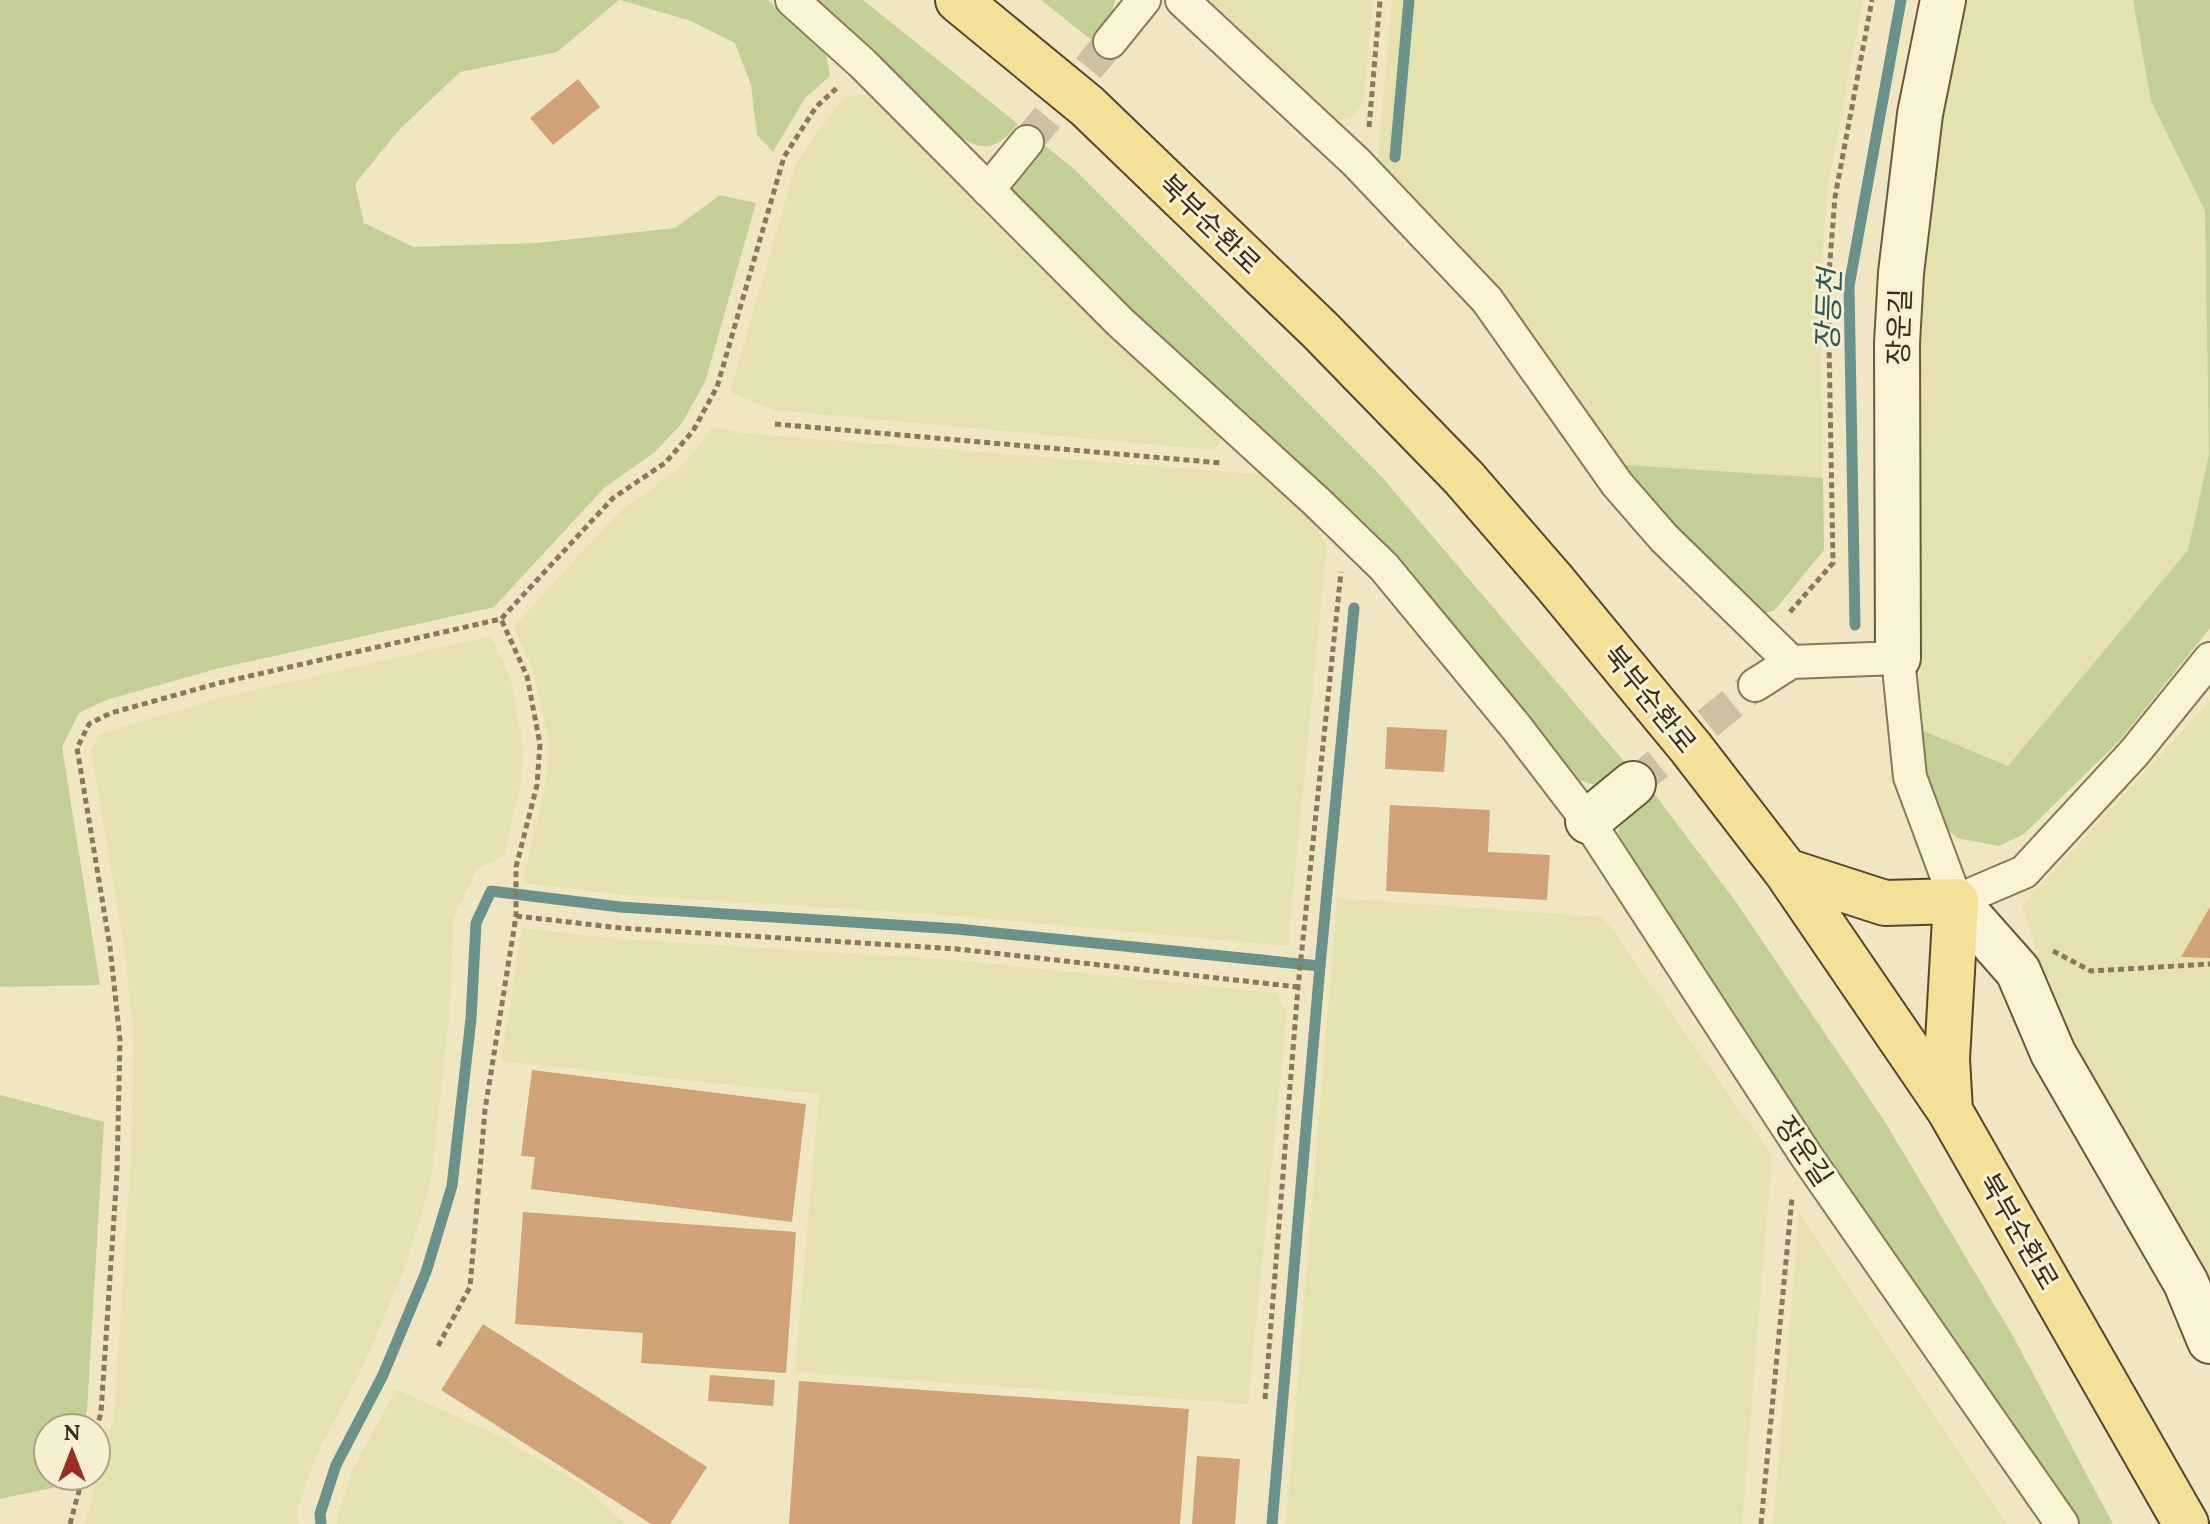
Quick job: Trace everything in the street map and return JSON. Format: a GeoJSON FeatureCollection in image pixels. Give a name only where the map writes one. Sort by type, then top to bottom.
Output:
{"type":"FeatureCollection","features":[{"type":"Feature","properties":{"kind":"main road","name":"북부순환로"},"geometry":{"type":"LineString","coordinates":[[958,0],[1087,106],[1320,330],[1464,478],[1652,700],[1786,871],[1950,1111],[2186,1524]]}},
{"type":"Feature","properties":{"kind":"main road"},"geometry":{"type":"LineString","coordinates":[[1786,871],[1885,903],[1956,901],[1947,1059],[1950,1111]]}},
{"type":"Feature","properties":{"kind":"street","name":"장운길"},"geometry":{"type":"LineString","coordinates":[[792,0],[863,64],[1120,322],[1384,567],[1516,727],[1588,821],[1807,1157],[2062,1524]]}},
{"type":"Feature","properties":{"kind":"street"},"geometry":{"type":"LineString","coordinates":[[1110,42],[1144,0]]}},
{"type":"Feature","properties":{"kind":"street"},"geometry":{"type":"LineString","coordinates":[[1182,0],[1356,162],[1487,300],[1617,484],[1664,538],[1791,662]]}},
{"type":"Feature","properties":{"kind":"street","name":"장운길"},"geometry":{"type":"LineString","coordinates":[[1943,0],[1920,114],[1897,343],[1898,658],[1910,777],[1956,901],[2018,971],[2053,1053],[2186,1283],[2210,1341]]}},
{"type":"Feature","properties":{"kind":"street"},"geometry":{"type":"LineString","coordinates":[[988,190],[1027,142]]}},
{"type":"Feature","properties":{"kind":"street"},"geometry":{"type":"LineString","coordinates":[[1755,685],[1791,662],[1898,658]]}},
{"type":"Feature","properties":{"kind":"street"},"geometry":{"type":"LineString","coordinates":[[1956,901],[2024,872],[2134,753],[2210,659]]}},
{"type":"Feature","properties":{"kind":"street"},"geometry":{"type":"LineString","coordinates":[[1588,821],[1633,784]]}},
{"type":"Feature","properties":{"kind":"path"},"geometry":{"type":"LineString","coordinates":[[1356,162],[1369,129],[1380,0]]}},
{"type":"Feature","properties":{"kind":"path"},"geometry":{"type":"LineString","coordinates":[[1791,662],[1784,619],[1833,563],[1828,286],[1835,197],[1872,0]]}},
{"type":"Feature","properties":{"kind":"path"},"geometry":{"type":"LineString","coordinates":[[101,1412],[117,1172],[120,1040],[110,947],[77,748],[89,724],[111,713],[219,683],[501,619],[613,498],[665,463],[693,431],[717,387],[784,157],[816,107],[863,64]]}},
{"type":"Feature","properties":{"kind":"path"},"geometry":{"type":"LineString","coordinates":[[775,424],[1221,463],[1261,451]]}},
{"type":"Feature","properties":{"kind":"path"},"geometry":{"type":"LineString","coordinates":[[1265,1399],[1299,976],[1345,529]]}},
{"type":"Feature","properties":{"kind":"path"},"geometry":{"type":"LineString","coordinates":[[438,1346],[470,1287],[485,1110],[516,916],[516,867],[537,785],[540,744],[527,676],[501,619]]}},
{"type":"Feature","properties":{"kind":"path"},"geometry":{"type":"LineString","coordinates":[[516,916],[621,928],[957,949],[1298,987]]}},
{"type":"Feature","properties":{"kind":"path"},"geometry":{"type":"LineString","coordinates":[[2050,950],[2091,971],[2210,964]]}},
{"type":"Feature","properties":{"kind":"path"},"geometry":{"type":"LineString","coordinates":[[1761,1524],[1794,1179],[1807,1157]]}},
{"type":"Feature","properties":{"kind":"path"},"geometry":{"type":"LineString","coordinates":[[70,1524],[79,1492]]}},
{"type":"Feature","properties":{"kind":"shaded area"},"geometry":{"type":"Polygon","coordinates":[[[1201,0],[1373,0],[1364,100],[1351,118],[1334,121],[1201,0]]]}},
{"type":"Feature","properties":{"kind":"shaded area"},"geometry":{"type":"Polygon","coordinates":[[[1392,0],[1863,0],[1827,192],[1820,289],[1823,478],[1613,464],[1377,167],[1392,0]]]}},
{"type":"Feature","properties":{"kind":"shaded area"},"geometry":{"type":"Polygon","coordinates":[[[1960,0],[2133,0],[2151,101],[2205,211],[2209,454],[2188,550],[2008,766],[1919,729],[1918,275],[1936,116],[1960,0]]]}},
{"type":"Feature","properties":{"kind":"shaded area"},"geometry":{"type":"Polygon","coordinates":[[[869,95],[1111,332],[1224,436],[1213,450],[774,410],[730,392],[796,163],[843,97],[869,95]]]}},
{"type":"Feature","properties":{"kind":"shaded area"},"geometry":{"type":"Polygon","coordinates":[[[712,427],[741,433],[1267,475],[1307,512],[1327,544],[1288,946],[959,916],[625,895],[522,883],[545,786],[549,743],[534,673],[514,626],[622,509],[674,473],[712,427]]]}},
{"type":"Feature","properties":{"kind":"shaded area"},"geometry":{"type":"Polygon","coordinates":[[[491,636],[511,680],[523,745],[521,782],[504,856],[478,868],[454,917],[449,1017],[431,1182],[406,1265],[363,1366],[316,1456],[297,1511],[298,1524],[85,1524],[94,1492],[112,1492],[112,1423],[130,1173],[134,1040],[124,945],[91,751],[99,734],[223,697],[491,636]]]}},
{"type":"Feature","properties":{"kind":"shaded area"},"geometry":{"type":"Polygon","coordinates":[[[2210,701],[2210,1296],[2068,1052],[2022,906],[2210,701]]]}},
{"type":"Feature","properties":{"kind":"shaded area"},"geometry":{"type":"Polygon","coordinates":[[[1337,898],[1603,917],[1772,1156],[1742,1524],[1286,1524],[1337,898]]]}},
{"type":"Feature","properties":{"kind":"shaded area"},"geometry":{"type":"Polygon","coordinates":[[[522,928],[620,939],[956,960],[1276,993],[1287,1012],[1248,1404],[795,1372],[819,1094],[501,1061],[522,928]]]}},
{"type":"Feature","properties":{"kind":"shaded area"},"geometry":{"type":"Polygon","coordinates":[[[1799,1212],[2007,1524],[1773,1524],[1799,1212]]]}},
{"type":"Feature","properties":{"kind":"shaded area"},"geometry":{"type":"Polygon","coordinates":[[[396,1389],[493,1433],[581,1484],[625,1524],[337,1524],[352,1471],[396,1389]]]}},
{"type":"Feature","properties":{"kind":"green space"},"geometry":{"type":"Polygon","coordinates":[[[0,0],[619,0],[557,52],[460,72],[398,131],[355,184],[364,223],[413,247],[537,243],[675,228],[720,195],[756,203],[705,382],[682,423],[655,452],[604,488],[494,607],[216,669],[106,700],[79,713],[62,747],[100,985],[0,987],[0,0]]]}},
{"type":"Feature","properties":{"kind":"green space"},"geometry":{"type":"Polygon","coordinates":[[[620,0],[768,0],[826,55],[830,76],[805,98],[773,152],[757,135],[751,85],[735,43],[691,21],[620,0]]]}},
{"type":"Feature","properties":{"kind":"green space"},"geometry":{"type":"Polygon","coordinates":[[[809,0],[863,0],[1018,124],[1000,141],[985,146],[948,131],[809,0]]]}},
{"type":"Feature","properties":{"kind":"green space"},"geometry":{"type":"Polygon","coordinates":[[[1041,0],[1115,0],[1110,21],[1094,42],[1041,0]]]}},
{"type":"Feature","properties":{"kind":"green space"},"geometry":{"type":"Polygon","coordinates":[[[2133,0],[2210,0],[2210,628],[2120,740],[2024,834],[1999,846],[1957,838],[1937,820],[1920,778],[1919,729],[2008,766],[2188,550],[2209,454],[2205,211],[2151,101],[2133,0]]]}},
{"type":"Feature","properties":{"kind":"green space"},"geometry":{"type":"Polygon","coordinates":[[[1036,139],[1072,167],[1382,477],[1629,767],[1598,786],[1567,776],[1020,207],[1013,189],[1016,160],[1036,139]]]}},
{"type":"Feature","properties":{"kind":"green space"},"geometry":{"type":"Polygon","coordinates":[[[1613,464],[1823,478],[1824,550],[1774,611],[1758,614],[1613,464]]]}},
{"type":"Feature","properties":{"kind":"green space"},"geometry":{"type":"Polygon","coordinates":[[[1650,788],[1736,902],[1885,1122],[2013,1336],[2113,1524],[2075,1524],[2009,1420],[1620,854],[1618,829],[1622,815],[1650,788]]]}},
{"type":"Feature","properties":{"kind":"green space"},"geometry":{"type":"Polygon","coordinates":[[[0,1095],[104,1122],[87,1411],[32,1412],[33,1492],[0,1499],[0,1095]]]}},
{"type":"Feature","properties":{"kind":"building"},"geometry":{"type":"Polygon","coordinates":[[[578,79],[600,107],[553,145],[530,118],[578,79]]]}},
{"type":"Feature","properties":{"kind":"building"},"geometry":{"type":"Polygon","coordinates":[[[1387,727],[1447,730],[1444,772],[1385,769],[1387,727]]]}},
{"type":"Feature","properties":{"kind":"building"},"geometry":{"type":"Polygon","coordinates":[[[1390,805],[1490,810],[1488,852],[1550,855],[1547,900],[1386,891],[1390,805]]]}},
{"type":"Feature","properties":{"kind":"building"},"geometry":{"type":"Polygon","coordinates":[[[2210,907],[2210,958],[2181,957],[2210,907]]]}},
{"type":"Feature","properties":{"kind":"building"},"geometry":{"type":"Polygon","coordinates":[[[532,1070],[806,1104],[792,1222],[531,1189],[535,1157],[521,1156],[532,1070]]]}},
{"type":"Feature","properties":{"kind":"building"},"geometry":{"type":"Polygon","coordinates":[[[523,1212],[796,1232],[786,1373],[641,1363],[643,1333],[515,1324],[523,1212]]]}},
{"type":"Feature","properties":{"kind":"building"},"geometry":{"type":"Polygon","coordinates":[[[483,1324],[707,1467],[670,1524],[651,1524],[441,1390],[483,1324]]]}},
{"type":"Feature","properties":{"kind":"building"},"geometry":{"type":"Polygon","coordinates":[[[710,1375],[775,1380],[773,1406],[708,1401],[710,1375]]]}},
{"type":"Feature","properties":{"kind":"building"},"geometry":{"type":"Polygon","coordinates":[[[799,1381],[1189,1409],[1180,1524],[789,1524],[799,1381]]]}},
{"type":"Feature","properties":{"kind":"building"},"geometry":{"type":"Polygon","coordinates":[[[1197,1456],[1240,1459],[1235,1524],[1192,1524],[1197,1456]]]}},
{"type":"Feature","properties":{"kind":"waterway"},"geometry":{"type":"LineString","coordinates":[[1395,157],[1409,0]]}},
{"type":"Feature","properties":{"kind":"waterway","name":"장등천"},"geometry":{"type":"LineString","coordinates":[[1855,625],[1849,286],[1901,0]]}},
{"type":"Feature","properties":{"kind":"waterway"},"geometry":{"type":"LineString","coordinates":[[1272,1524],[1354,608]]}},
{"type":"Feature","properties":{"kind":"waterway"},"geometry":{"type":"LineString","coordinates":[[321,1524],[320,1514],[336,1465],[383,1375],[426,1272],[452,1186],[471,1019],[476,923],[491,891],[620,907],[957,929],[1320,966]]}},
{"type":"Feature","properties":{"kind":"tunnel"},"geometry":{"type":"LineString","coordinates":[[1027,142],[1110,42]]}},
{"type":"Feature","properties":{"kind":"tunnel"},"geometry":{"type":"LineString","coordinates":[[1633,784],[1755,685]]}}]}
